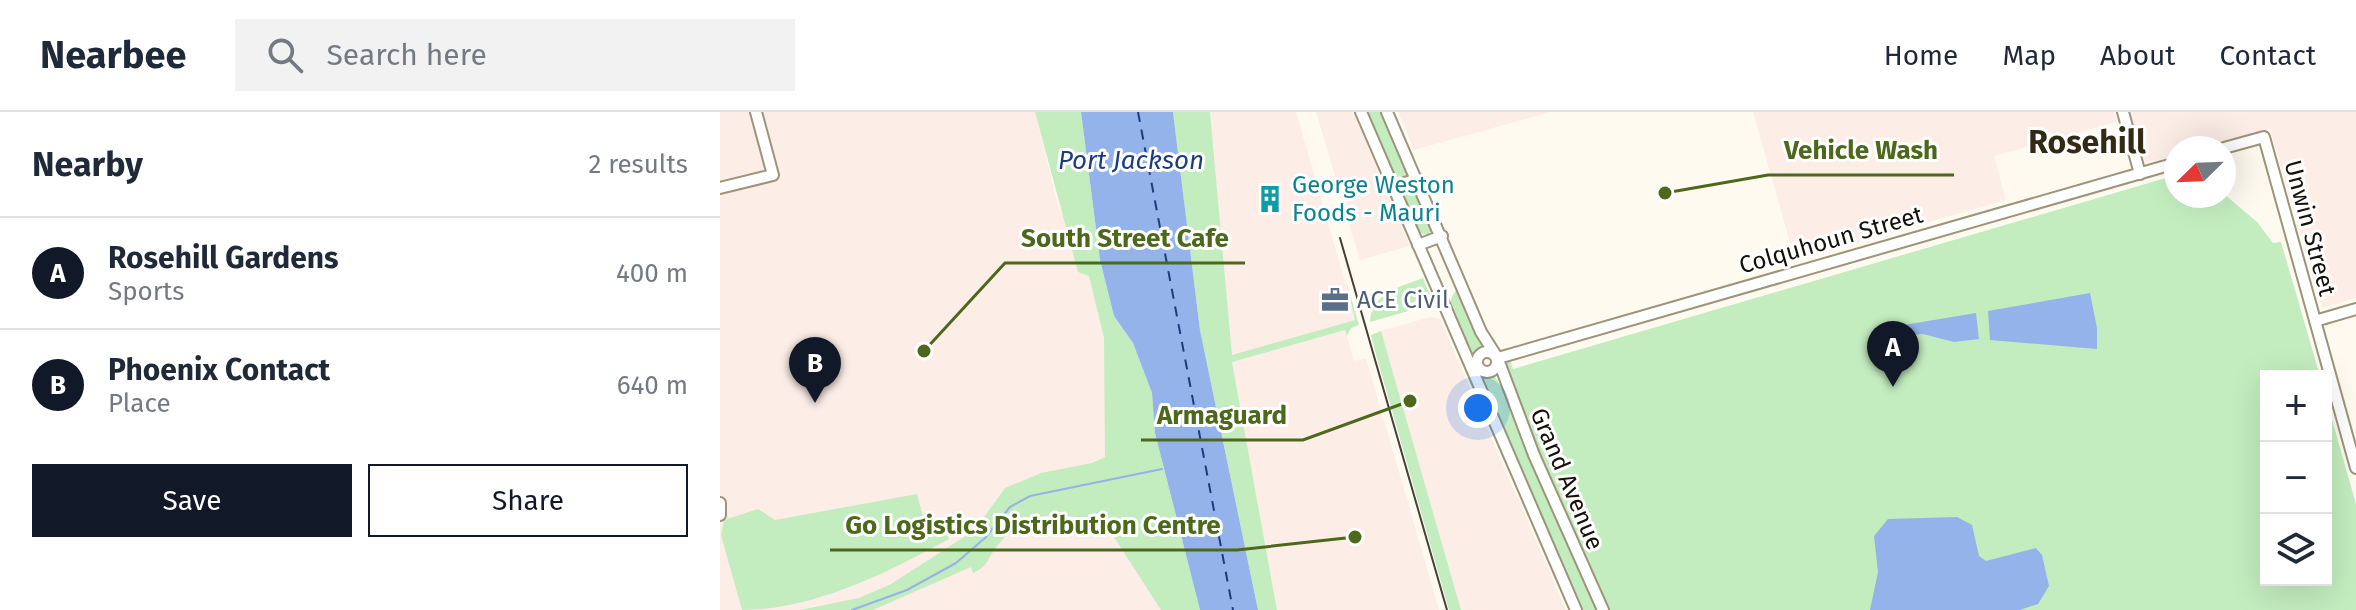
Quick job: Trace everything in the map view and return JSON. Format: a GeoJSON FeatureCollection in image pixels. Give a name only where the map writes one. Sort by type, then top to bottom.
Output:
{"type":"FeatureCollection","features":[{"type":"Feature","properties":{"kind":"street"},"geometry":{"type":"LineString","coordinates":[[720,188],[773,175],[756,112]]}},
{"type":"Feature","properties":{"kind":"street","name":"Grand Avenue"},"geometry":{"type":"LineString","coordinates":[[1361,112],[1576,610]]}},
{"type":"Feature","properties":{"kind":"street","name":"Grand Avenue"},"geometry":{"type":"LineString","coordinates":[[1387,112],[1481,332],[1497,358],[1534,455],[1603,610]]}},
{"type":"Feature","properties":{"kind":"street"},"geometry":{"type":"LineString","coordinates":[[2123,112],[2140,174]]}},
{"type":"Feature","properties":{"kind":"street","name":"Unwin Street"},"geometry":{"type":"LineString","coordinates":[[2236,145],[2264,137],[2356,468]]}},
{"type":"Feature","properties":{"kind":"street","name":"Colquhoun Street"},"geometry":{"type":"LineString","coordinates":[[1476,367],[1482,355],[1497,358],[2164,167]]}},
{"type":"Feature","properties":{"kind":"street"},"geometry":{"type":"LineString","coordinates":[[1393,187],[1417,179]]}},
{"type":"Feature","properties":{"kind":"street"},"geometry":{"type":"LineString","coordinates":[[1418,245],[1442,236]]}},
{"type":"Feature","properties":{"kind":"street"},"geometry":{"type":"LineString","coordinates":[[2315,321],[2356,309]]}},
{"type":"Feature","properties":{"kind":"street","name":"Grand Avenue"},"geometry":{"type":"LineString","coordinates":[[1447,311],[1476,367],[1492,414]]}},
{"type":"Feature","properties":{"kind":"street"},"geometry":{"type":"LineString","coordinates":[[720,503],[720,515]]}},
{"type":"Feature","properties":{"kind":"shaded area"},"geometry":{"type":"Polygon","coordinates":[[[720,112],[1035,112],[1058,205],[1089,275],[1104,338],[1107,420],[1163,610],[720,610],[720,112]]]}},
{"type":"Feature","properties":{"kind":"shaded area"},"geometry":{"type":"Polygon","coordinates":[[[1210,112],[1296,112],[1356,320],[1232,356],[1210,112]]]}},
{"type":"Feature","properties":{"kind":"shaded area"},"geometry":{"type":"Polygon","coordinates":[[[1316,112],[1353,112],[1410,246],[1360,260],[1316,112]]]}},
{"type":"Feature","properties":{"kind":"shaded area"},"geometry":{"type":"Polygon","coordinates":[[[1398,112],[1550,112],[1414,150],[1398,112]]]}},
{"type":"Feature","properties":{"kind":"shaded area"},"geometry":{"type":"Polygon","coordinates":[[[1753,112],[2114,112],[2117,122],[1994,156],[2006,200],[1795,260],[1753,112]]]}},
{"type":"Feature","properties":{"kind":"shaded area"},"geometry":{"type":"Polygon","coordinates":[[[2130,112],[2356,112],[2356,298],[2322,308],[2270,129],[2236,138],[2164,136],[2164,158],[2145,163],[2130,112]]]}},
{"type":"Feature","properties":{"kind":"shaded area"},"geometry":{"type":"Polygon","coordinates":[[[1430,317],[1440,319],[1566,610],[1461,610],[1381,331],[1430,317]]]}},
{"type":"Feature","properties":{"kind":"shaded area"},"geometry":{"type":"Polygon","coordinates":[[[1345,330],[1354,361],[1366,358],[1439,610],[1277,610],[1232,362],[1345,330]]]}},
{"type":"Feature","properties":{"kind":"green space"},"geometry":{"type":"Polygon","coordinates":[[[1035,112],[1081,112],[1100,260],[1114,316],[1133,343],[1152,393],[1155,433],[1200,610],[1161,610],[1103,520],[1045,516],[1033,518],[1010,532],[985,565],[973,573],[971,567],[873,610],[800,610],[859,598],[891,584],[975,530],[1005,488],[1041,473],[1092,463],[1105,457],[1104,338],[1089,276],[1078,272],[1035,112]]]}},
{"type":"Feature","properties":{"kind":"green space"},"geometry":{"type":"Polygon","coordinates":[[[1173,112],[1210,112],[1232,355],[1355,320],[1345,277],[1359,325],[1351,328],[1347,336],[1345,330],[1232,362],[1277,610],[1258,610],[1200,330],[1173,112]]]}},
{"type":"Feature","properties":{"kind":"green space"},"geometry":{"type":"Polygon","coordinates":[[[1366,112],[1384,112],[1408,171],[1406,176],[1394,177],[1366,112]]]}},
{"type":"Feature","properties":{"kind":"green space"},"geometry":{"type":"Polygon","coordinates":[[[2164,179],[2164,208],[2236,208],[2236,204],[2257,222],[2273,243],[2281,242],[2318,370],[2260,370],[2260,586],[2332,586],[2332,419],[2356,504],[2356,610],[1607,610],[1503,367],[1505,360],[1509,358],[1513,369],[2164,179]]]}},
{"type":"Feature","properties":{"kind":"green space"},"geometry":{"type":"Polygon","coordinates":[[[1414,188],[1433,228],[1428,235],[1417,232],[1402,197],[1404,192],[1414,188]]]}},
{"type":"Feature","properties":{"kind":"green space"},"geometry":{"type":"Polygon","coordinates":[[[1423,278],[1432,300],[1429,305],[1370,322],[1375,304],[1388,292],[1423,278]]]}},
{"type":"Feature","properties":{"kind":"green space"},"geometry":{"type":"Polygon","coordinates":[[[1458,288],[1485,349],[1473,356],[1452,313],[1451,304],[1458,288]]]}},
{"type":"Feature","properties":{"kind":"green space"},"geometry":{"type":"Polygon","coordinates":[[[1381,331],[1461,610],[1449,610],[1371,335],[1381,331]]]}},
{"type":"Feature","properties":{"kind":"green space"},"geometry":{"type":"Polygon","coordinates":[[[1481,374],[1493,374],[1502,388],[1597,610],[1579,610],[1492,409],[1481,374]]]}},
{"type":"Feature","properties":{"kind":"green space"},"geometry":{"type":"Polygon","coordinates":[[[917,494],[925,524],[944,521],[949,539],[849,587],[796,604],[742,610],[721,535],[724,520],[758,509],[775,520],[917,494]]]}},
{"type":"Feature","properties":{"kind":"water","name":"Port Jackson"},"geometry":{"type":"Polygon","coordinates":[[[1081,112],[1173,112],[1200,330],[1258,610],[1200,610],[1155,433],[1152,393],[1133,343],[1114,316],[1100,260],[1081,112]]]}},
{"type":"Feature","properties":{"kind":"water"},"geometry":{"type":"Polygon","coordinates":[[[2090,293],[2097,328],[2097,349],[1990,340],[1988,311],[2090,293]]]}},
{"type":"Feature","properties":{"kind":"water"},"geometry":{"type":"Polygon","coordinates":[[[1976,313],[1979,339],[1954,342],[1923,334],[1882,337],[1880,329],[1976,313]]]}},
{"type":"Feature","properties":{"kind":"water"},"geometry":{"type":"Polygon","coordinates":[[[1957,517],[1972,525],[1979,556],[1986,561],[2036,548],[2042,555],[2049,586],[2038,604],[2020,610],[1870,610],[1878,572],[1874,536],[1888,519],[1957,517]]]}},
{"type":"Feature","properties":{"kind":"waterway"},"geometry":{"type":"LineString","coordinates":[[852,610],[907,590],[956,563],[985,538],[1010,507],[1030,496],[1162,469]]}},
{"type":"Feature","properties":{"kind":"ferry route"},"geometry":{"type":"LineString","coordinates":[[1138,112],[1233,610]]}},
{"type":"Feature","properties":{"kind":"tram line"},"geometry":{"type":"LineString","coordinates":[[1340,238],[1447,610]]}},
{"type":"Feature","properties":{"kind":"place","name":"Vehicle Wash"},"geometry":{"type":"Point","coordinates":[1665,193]}},
{"type":"Feature","properties":{"kind":"place","name":"George Weston Foods - Mauri"},"geometry":{"type":"Point","coordinates":[1270,199]}},
{"type":"Feature","properties":{"kind":"place","name":"ACE Civil"},"geometry":{"type":"Point","coordinates":[1335,300]}},
{"type":"Feature","properties":{"kind":"place","name":"South Street Cafe"},"geometry":{"type":"Point","coordinates":[924,351]}},
{"type":"Feature","properties":{"kind":"place","name":"Rosehill Gardens"},"geometry":{"type":"Point","coordinates":[1893,387]}},
{"type":"Feature","properties":{"kind":"place","name":"Armaguard"},"geometry":{"type":"Point","coordinates":[1410,401]}},
{"type":"Feature","properties":{"kind":"place","name":"Phoenix Contact"},"geometry":{"type":"Point","coordinates":[815,403]}},
{"type":"Feature","properties":{"kind":"place","name":"Go Logistics Distribution Centre"},"geometry":{"type":"Point","coordinates":[1355,537]}},
{"type":"Feature","properties":{"kind":"district","name":"Rosehill"},"geometry":{"type":"Point","coordinates":[2087,142]}}]}
